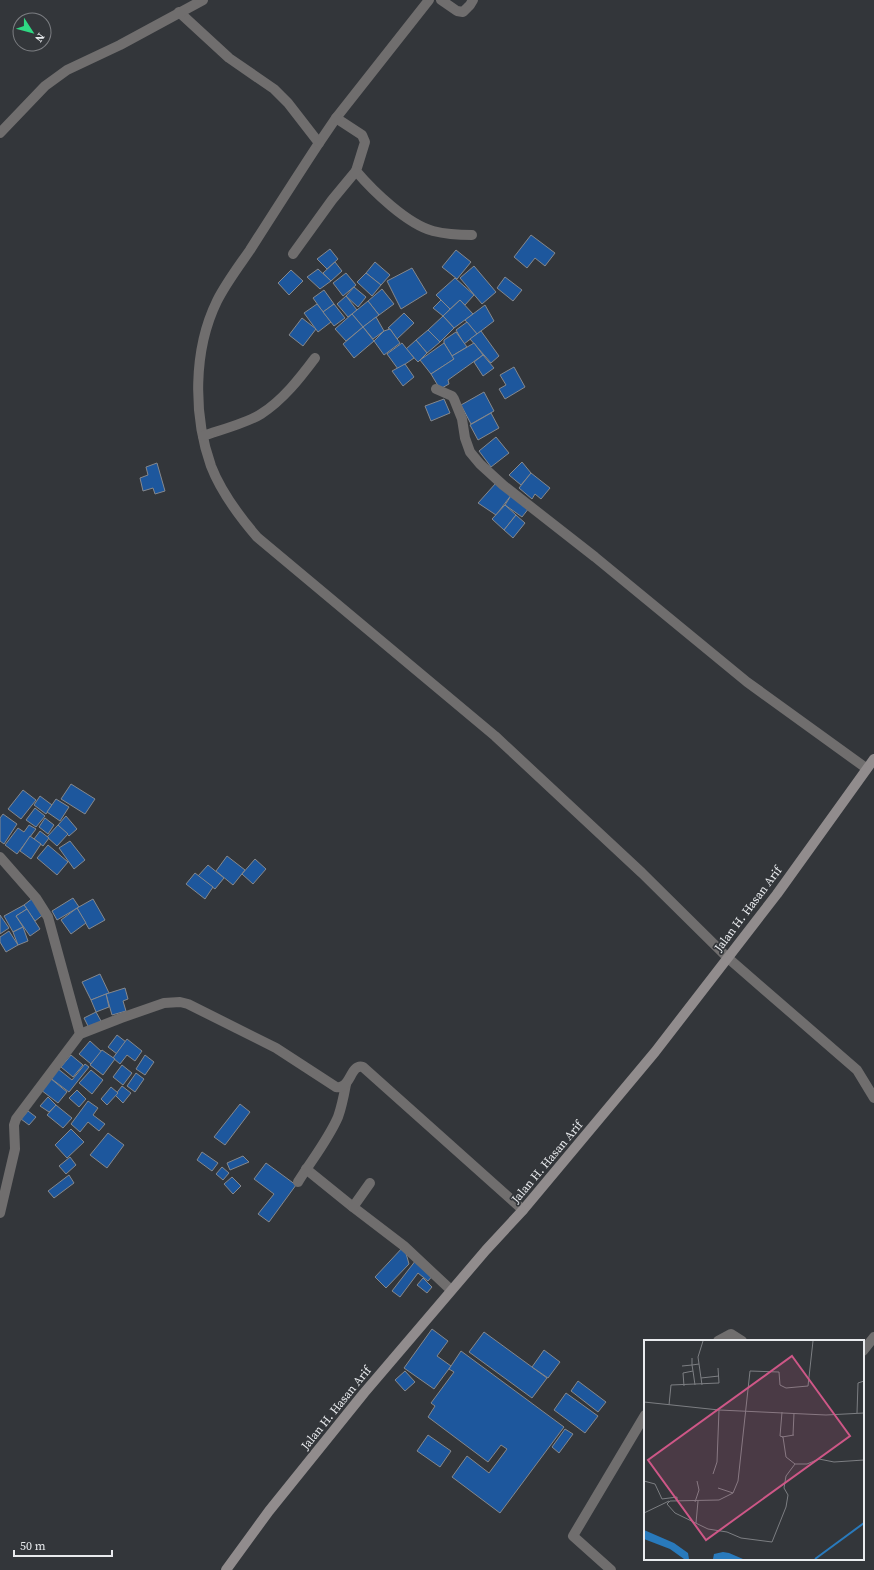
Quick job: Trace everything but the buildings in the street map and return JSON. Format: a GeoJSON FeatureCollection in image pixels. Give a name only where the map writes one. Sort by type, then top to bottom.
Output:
{"type":"FeatureCollection","features":[{"type":"Feature","properties":{"kind":"main road","name":"Jalan H. Hasan Arif"},"geometry":{"type":"LineString","coordinates":[[226,1570],[268,1511],[364,1393],[451,1290],[523,1210],[655,1052],[752,927],[874,759]]}},
{"type":"Feature","properties":{"kind":"street"},"geometry":{"type":"LineString","coordinates":[[0,134],[45,86],[67,70],[120,45],[203,0]]}},
{"type":"Feature","properties":{"kind":"street"},"geometry":{"type":"LineString","coordinates":[[430,0],[336,118],[218,300],[210,320],[201,356],[199,373],[199,406],[208,434],[211,467],[232,506],[257,537],[495,736],[857,1070],[874,1098]]}},
{"type":"Feature","properties":{"kind":"street"},"geometry":{"type":"LineString","coordinates":[[441,0],[457,11],[465,11],[473,0]]}},
{"type":"Feature","properties":{"kind":"street"},"geometry":{"type":"LineString","coordinates":[[179,12],[229,58],[274,89],[288,103],[319,143]]}},
{"type":"Feature","properties":{"kind":"street"},"geometry":{"type":"LineString","coordinates":[[293,254],[332,200],[356,171],[365,142],[362,135],[336,118]]}},
{"type":"Feature","properties":{"kind":"street"},"geometry":{"type":"LineString","coordinates":[[356,171],[395,209],[419,225],[432,231],[472,235]]}},
{"type":"Feature","properties":{"kind":"street"},"geometry":{"type":"LineString","coordinates":[[208,434],[261,414],[274,404],[298,380],[315,358]]}},
{"type":"Feature","properties":{"kind":"street"},"geometry":{"type":"LineString","coordinates":[[436,389],[452,396],[462,419],[465,438],[470,452],[480,464],[503,485],[595,557],[747,682],[866,768]]}},
{"type":"Feature","properties":{"kind":"street"},"geometry":{"type":"LineString","coordinates":[[0,857],[36,898],[48,917],[80,1034]]}},
{"type":"Feature","properties":{"kind":"street"},"geometry":{"type":"LineString","coordinates":[[0,1213],[15,1149],[14,1125],[16,1119],[80,1034],[121,1018],[164,1003],[180,1002],[199,1009],[276,1048],[336,1087],[339,1088],[346,1084]]}},
{"type":"Feature","properties":{"kind":"street"},"geometry":{"type":"LineString","coordinates":[[298,1182],[313,1160],[337,1118],[342,1104],[346,1084],[357,1067],[363,1067],[523,1210]]}},
{"type":"Feature","properties":{"kind":"street"},"geometry":{"type":"LineString","coordinates":[[306,1169],[404,1246],[451,1290]]}},
{"type":"Feature","properties":{"kind":"street"},"geometry":{"type":"LineString","coordinates":[[353,1207],[370,1183]]}},
{"type":"Feature","properties":{"kind":"street"},"geometry":{"type":"LineString","coordinates":[[720,1340],[732,1334],[741,1340]]}},
{"type":"Feature","properties":{"kind":"street"},"geometry":{"type":"LineString","coordinates":[[864,1349],[874,1337]]}},
{"type":"Feature","properties":{"kind":"street"},"geometry":{"type":"LineString","coordinates":[[611,1570],[573,1536],[644,1417]]}}]}
